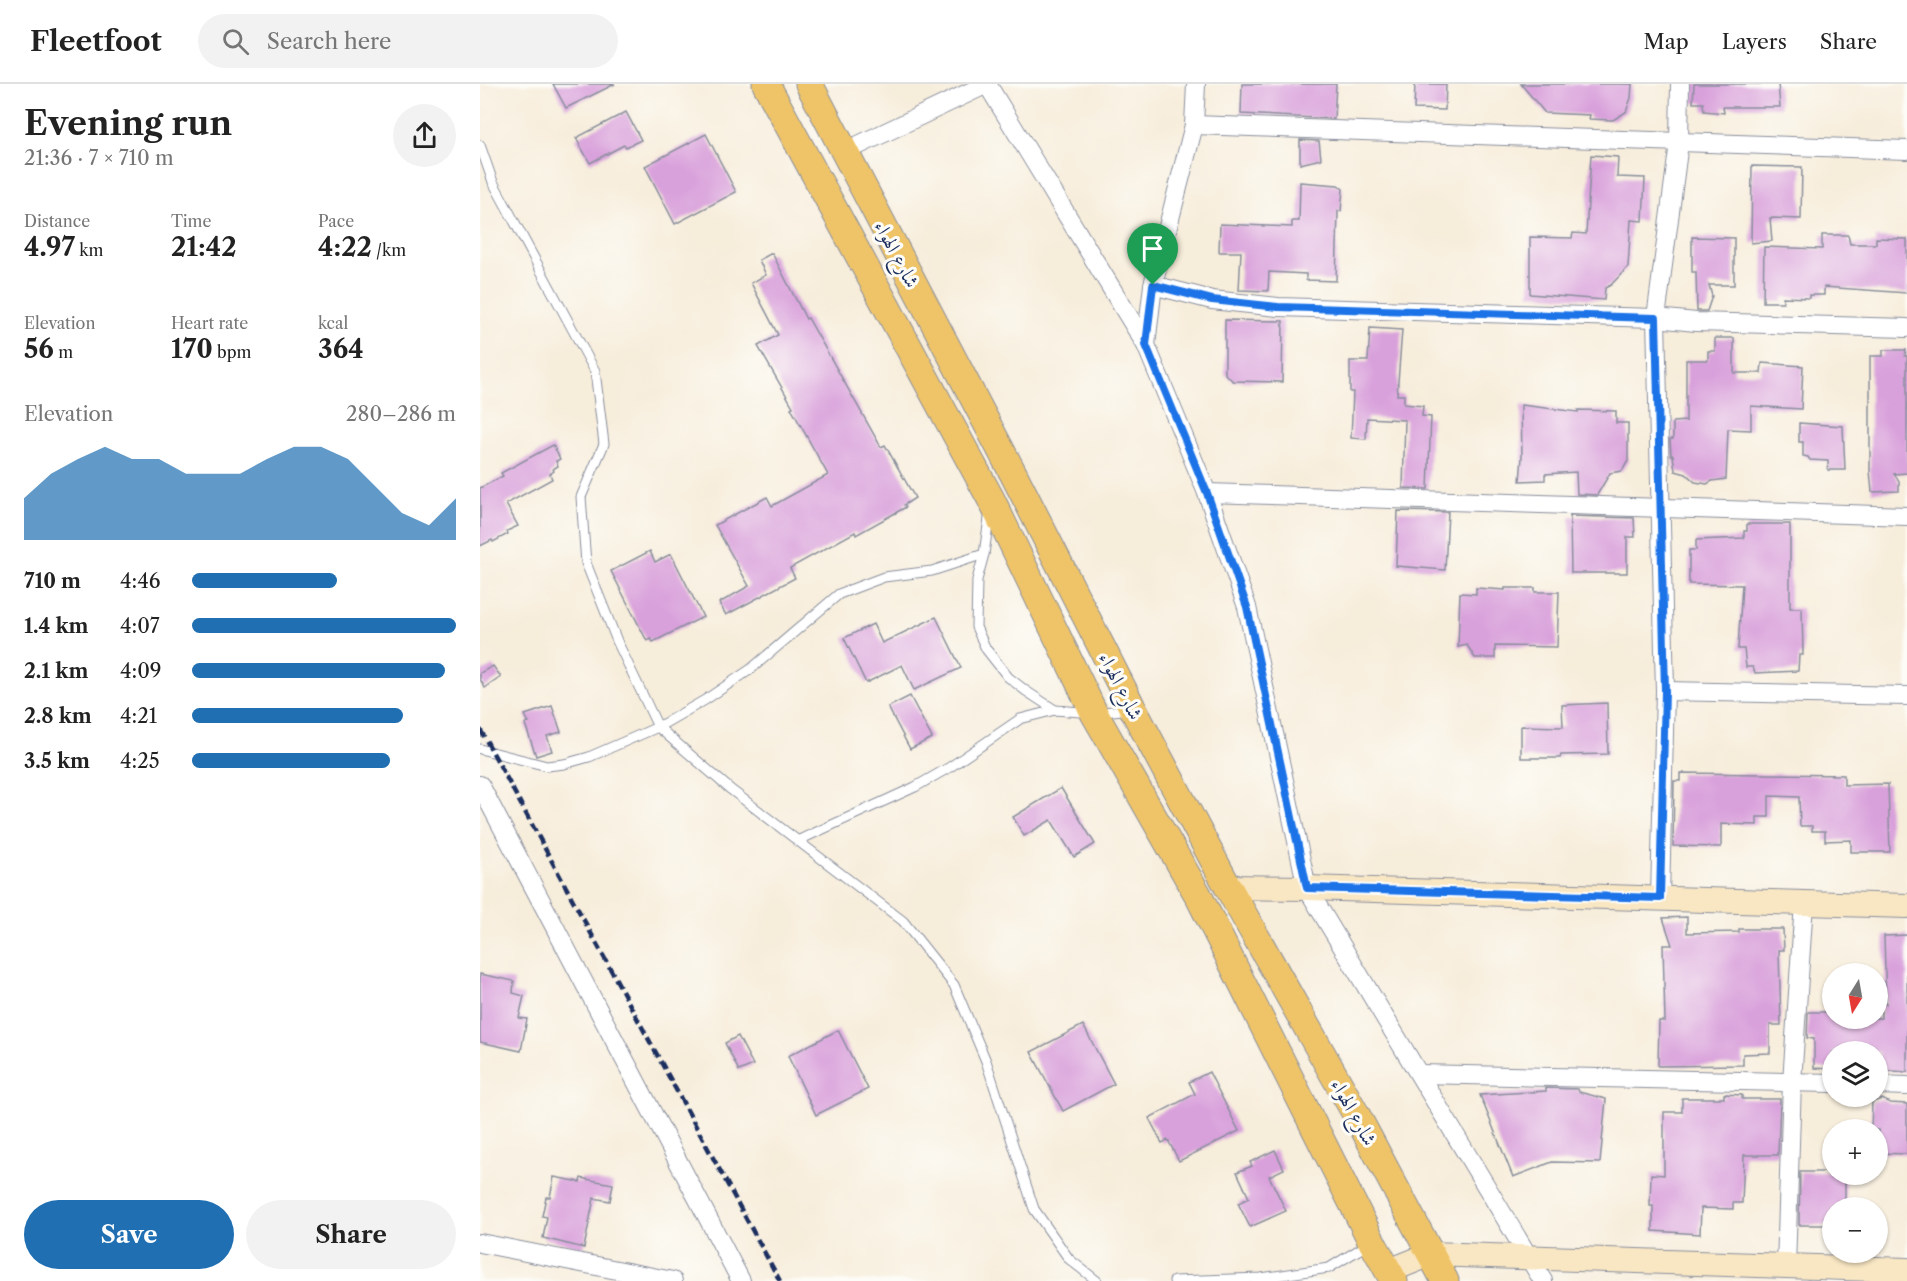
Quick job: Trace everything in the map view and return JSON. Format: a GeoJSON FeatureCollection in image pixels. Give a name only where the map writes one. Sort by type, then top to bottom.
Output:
{"type":"FeatureCollection","features":[{"type":"Feature","properties":{"kind":"main road","name":"شارع الهواء"},"geometry":{"type":"LineString","coordinates":[[766,84],[1133,709],[1228,887],[1357,1116],[1445,1281]]}},
{"type":"Feature","properties":{"kind":"main road","name":"شارع الهواء"},"geometry":{"type":"LineString","coordinates":[[809,84],[844,152],[1003,488],[1094,713],[1198,895],[1388,1276]]}},
{"type":"Feature","properties":{"kind":"street"},"geometry":{"type":"LineString","coordinates":[[844,152],[987,84],[1146,345],[1207,493],[1247,607],[1307,888],[1543,1281]]}},
{"type":"Feature","properties":{"kind":"street"},"geometry":{"type":"LineString","coordinates":[[1146,345],[1153,285],[1194,125],[1196,84]]}},
{"type":"Feature","properties":{"kind":"street"},"geometry":{"type":"LineString","coordinates":[[1660,898],[1665,691],[1656,318],[1679,143],[1680,84]]}},
{"type":"Feature","properties":{"kind":"street"},"geometry":{"type":"LineString","coordinates":[[1194,125],[1907,150]]}},
{"type":"Feature","properties":{"kind":"street"},"geometry":{"type":"LineString","coordinates":[[1153,285],[1212,300],[1278,307],[1907,328]]}},
{"type":"Feature","properties":{"kind":"street"},"geometry":{"type":"LineString","coordinates":[[1207,493],[1907,516]]}},
{"type":"Feature","properties":{"kind":"street"},"geometry":{"type":"LineString","coordinates":[[1665,691],[1907,696]]}},
{"type":"Feature","properties":{"kind":"street"},"geometry":{"type":"LineString","coordinates":[[480,784],[741,1281]]}},
{"type":"Feature","properties":{"kind":"street"},"geometry":{"type":"LineString","coordinates":[[1228,887],[1907,906]]}},
{"type":"Feature","properties":{"kind":"street"},"geometry":{"type":"LineString","coordinates":[[1786,1267],[1792,1082],[1804,903]]}},
{"type":"Feature","properties":{"kind":"street"},"geometry":{"type":"LineString","coordinates":[[1419,1074],[1822,1083]]}},
{"type":"Feature","properties":{"kind":"street"},"geometry":{"type":"LineString","coordinates":[[1888,1085],[1907,1086]]}},
{"type":"Feature","properties":{"kind":"street"},"geometry":{"type":"LineString","coordinates":[[480,1243],[673,1281]]}},
{"type":"Feature","properties":{"kind":"street"},"geometry":{"type":"LineString","coordinates":[[1388,1276],[1431,1254],[1907,1270]]}},
{"type":"Feature","properties":{"kind":"lane"},"geometry":{"type":"LineString","coordinates":[[480,145],[493,182],[595,371],[604,444],[581,497],[586,563],[617,641],[658,727],[730,789],[903,921],[954,985],[986,1061],[1034,1209],[1069,1259],[1097,1281]]}},
{"type":"Feature","properties":{"kind":"lane"},"geometry":{"type":"LineString","coordinates":[[1003,488],[978,580],[976,627],[986,649],[1008,677],[1055,710]]}},
{"type":"Feature","properties":{"kind":"lane"},"geometry":{"type":"LineString","coordinates":[[480,749],[546,766],[564,765],[589,756],[658,727],[705,700],[752,669],[839,594],[884,577],[932,571],[984,554]]}},
{"type":"Feature","properties":{"kind":"lane"},"geometry":{"type":"LineString","coordinates":[[797,842],[915,787],[967,756],[1020,719],[1055,710],[1094,713],[1133,709]]}},
{"type":"Feature","properties":{"kind":"lane"},"geometry":{"type":"LineString","coordinates":[[1174,1281],[1261,1278],[1329,1268],[1372,1242]]}},
{"type":"Feature","properties":{"kind":"building"},"geometry":{"type":"Polygon","coordinates":[[[553,84],[615,84],[566,108],[553,84]]]}},
{"type":"Feature","properties":{"kind":"building"},"geometry":{"type":"Polygon","coordinates":[[[1242,84],[1336,84],[1334,119],[1241,114],[1242,84]]]}},
{"type":"Feature","properties":{"kind":"building"},"geometry":{"type":"Polygon","coordinates":[[[1415,84],[1446,84],[1445,110],[1414,109],[1415,84]]]}},
{"type":"Feature","properties":{"kind":"building"},"geometry":{"type":"Polygon","coordinates":[[[1521,84],[1632,84],[1631,98],[1626,112],[1613,120],[1589,119],[1590,115],[1545,113],[1521,84]]]}},
{"type":"Feature","properties":{"kind":"building"},"geometry":{"type":"Polygon","coordinates":[[[1694,84],[1778,84],[1780,107],[1723,107],[1724,113],[1704,111],[1703,103],[1693,103],[1694,84]]]}},
{"type":"Feature","properties":{"kind":"building"},"geometry":{"type":"Polygon","coordinates":[[[626,112],[641,140],[626,147],[624,145],[590,163],[576,138],[626,112]]]}},
{"type":"Feature","properties":{"kind":"building"},"geometry":{"type":"Polygon","coordinates":[[[706,134],[736,192],[675,224],[645,166],[706,134]]]}},
{"type":"Feature","properties":{"kind":"building"},"geometry":{"type":"Polygon","coordinates":[[[1300,140],[1319,141],[1321,159],[1300,164],[1300,140]]]}},
{"type":"Feature","properties":{"kind":"building"},"geometry":{"type":"Polygon","coordinates":[[[1591,155],[1618,157],[1617,177],[1645,178],[1643,221],[1631,220],[1628,267],[1611,285],[1605,288],[1604,300],[1530,294],[1530,237],[1572,238],[1573,233],[1586,234],[1591,155]]]}},
{"type":"Feature","properties":{"kind":"building"},"geometry":{"type":"Polygon","coordinates":[[[1752,166],[1802,167],[1801,219],[1770,218],[1772,241],[1751,243],[1752,166]]]}},
{"type":"Feature","properties":{"kind":"building"},"geometry":{"type":"Polygon","coordinates":[[[1300,182],[1338,185],[1343,189],[1341,211],[1338,211],[1336,281],[1306,280],[1306,274],[1269,272],[1268,291],[1239,290],[1241,252],[1219,252],[1220,224],[1292,227],[1292,221],[1299,221],[1300,182]]]}},
{"type":"Feature","properties":{"kind":"building"},"geometry":{"type":"Polygon","coordinates":[[[1822,235],[1848,235],[1850,244],[1876,244],[1876,238],[1907,239],[1907,293],[1824,287],[1824,295],[1809,295],[1809,298],[1783,297],[1783,302],[1763,302],[1764,247],[1822,249],[1822,235]]]}},
{"type":"Feature","properties":{"kind":"building"},"geometry":{"type":"Polygon","coordinates":[[[1692,237],[1734,238],[1734,285],[1709,285],[1712,296],[1707,311],[1697,311],[1696,272],[1692,272],[1692,237]]]}},
{"type":"Feature","properties":{"kind":"building"},"geometry":{"type":"Polygon","coordinates":[[[772,253],[806,319],[808,318],[881,447],[885,445],[915,498],[904,505],[906,507],[856,535],[855,532],[790,568],[795,578],[726,615],[719,603],[749,586],[715,525],[767,497],[772,506],[828,475],[758,346],[778,335],[751,283],[766,275],[759,260],[772,253]]]}},
{"type":"Feature","properties":{"kind":"building"},"geometry":{"type":"Polygon","coordinates":[[[1225,320],[1283,321],[1282,382],[1233,381],[1225,374],[1225,320]]]}},
{"type":"Feature","properties":{"kind":"building"},"geometry":{"type":"Polygon","coordinates":[[[1370,328],[1402,330],[1397,395],[1404,395],[1404,404],[1423,406],[1422,416],[1431,417],[1428,489],[1403,488],[1405,420],[1367,418],[1366,439],[1351,438],[1353,392],[1350,392],[1350,361],[1368,361],[1370,328]]]}},
{"type":"Feature","properties":{"kind":"building"},"geometry":{"type":"Polygon","coordinates":[[[1715,338],[1734,338],[1734,373],[1761,373],[1762,363],[1803,366],[1801,409],[1751,406],[1751,430],[1728,429],[1726,479],[1707,484],[1695,482],[1686,474],[1675,471],[1670,439],[1673,439],[1673,422],[1686,421],[1686,360],[1708,360],[1708,351],[1715,351],[1715,338]]]}},
{"type":"Feature","properties":{"kind":"building"},"geometry":{"type":"Polygon","coordinates":[[[1883,350],[1906,350],[1907,473],[1894,474],[1899,481],[1899,491],[1872,492],[1870,356],[1883,356],[1883,350]]]}},
{"type":"Feature","properties":{"kind":"building"},"geometry":{"type":"Polygon","coordinates":[[[1521,405],[1578,412],[1578,410],[1616,411],[1616,423],[1628,423],[1628,461],[1622,471],[1610,473],[1597,495],[1577,494],[1576,472],[1545,474],[1545,480],[1520,481],[1521,405]]]}},
{"type":"Feature","properties":{"kind":"building"},"geometry":{"type":"Polygon","coordinates":[[[1799,423],[1843,426],[1845,470],[1828,470],[1828,461],[1810,460],[1803,456],[1803,442],[1799,442],[1799,423]]]}},
{"type":"Feature","properties":{"kind":"building"},"geometry":{"type":"Polygon","coordinates":[[[553,445],[560,459],[556,461],[558,466],[550,474],[552,479],[506,504],[518,526],[493,542],[492,540],[480,546],[480,488],[503,476],[501,473],[553,445]]]}},
{"type":"Feature","properties":{"kind":"building"},"geometry":{"type":"Polygon","coordinates":[[[1398,511],[1448,512],[1445,570],[1396,566],[1398,511]]]}},
{"type":"Feature","properties":{"kind":"building"},"geometry":{"type":"Polygon","coordinates":[[[1570,516],[1634,518],[1635,537],[1627,537],[1627,573],[1571,573],[1570,516]]]}},
{"type":"Feature","properties":{"kind":"building"},"geometry":{"type":"Polygon","coordinates":[[[1747,524],[1790,524],[1790,608],[1802,608],[1803,655],[1799,655],[1798,671],[1755,673],[1753,667],[1746,667],[1744,649],[1738,649],[1742,585],[1689,584],[1689,550],[1696,550],[1696,540],[1744,538],[1747,524]]]}},
{"type":"Feature","properties":{"kind":"building"},"geometry":{"type":"Polygon","coordinates":[[[650,551],[655,562],[671,554],[703,617],[653,642],[651,639],[647,641],[611,571],[650,551]]]}},
{"type":"Feature","properties":{"kind":"building"},"geometry":{"type":"Polygon","coordinates":[[[1476,588],[1505,590],[1505,588],[1535,588],[1535,592],[1559,592],[1557,647],[1495,646],[1495,658],[1475,658],[1467,645],[1458,647],[1460,593],[1476,594],[1476,588]]]}},
{"type":"Feature","properties":{"kind":"building"},"geometry":{"type":"Polygon","coordinates":[[[936,617],[961,668],[914,690],[902,665],[866,683],[844,638],[873,624],[882,643],[936,617]]]}},
{"type":"Feature","properties":{"kind":"building"},"geometry":{"type":"Polygon","coordinates":[[[493,666],[501,677],[485,688],[480,679],[480,673],[493,666]]]}},
{"type":"Feature","properties":{"kind":"building"},"geometry":{"type":"Polygon","coordinates":[[[910,696],[932,738],[910,749],[888,707],[910,696]]]}},
{"type":"Feature","properties":{"kind":"building"},"geometry":{"type":"Polygon","coordinates":[[[1607,703],[1608,754],[1521,758],[1521,726],[1563,727],[1562,705],[1607,703]]]}},
{"type":"Feature","properties":{"kind":"building"},"geometry":{"type":"Polygon","coordinates":[[[552,706],[561,732],[547,736],[552,751],[536,756],[525,724],[529,723],[525,715],[552,706]]]}},
{"type":"Feature","properties":{"kind":"building"},"geometry":{"type":"Polygon","coordinates":[[[1680,773],[1844,775],[1844,785],[1888,784],[1890,852],[1851,852],[1851,840],[1825,841],[1825,831],[1812,831],[1812,826],[1800,826],[1799,797],[1769,796],[1769,817],[1757,817],[1757,825],[1721,824],[1721,847],[1673,846],[1674,781],[1680,781],[1680,773]]]}},
{"type":"Feature","properties":{"kind":"building"},"geometry":{"type":"Polygon","coordinates":[[[1061,788],[1095,844],[1074,857],[1051,820],[1024,836],[1013,817],[1061,788]]]}},
{"type":"Feature","properties":{"kind":"building"},"geometry":{"type":"Polygon","coordinates":[[[1687,917],[1687,933],[1739,932],[1739,929],[1783,929],[1784,950],[1779,950],[1781,1025],[1770,1025],[1770,1053],[1743,1054],[1743,1065],[1658,1066],[1659,1021],[1665,1021],[1663,945],[1672,945],[1663,918],[1687,917]]]}},
{"type":"Feature","properties":{"kind":"building"},"geometry":{"type":"Polygon","coordinates":[[[1907,935],[1907,1072],[1888,1071],[1888,1041],[1822,1041],[1822,1068],[1814,1068],[1814,1039],[1807,1038],[1808,1012],[1822,1012],[1822,1029],[1888,1029],[1888,963],[1885,963],[1884,936],[1907,935]]]}},
{"type":"Feature","properties":{"kind":"building"},"geometry":{"type":"Polygon","coordinates":[[[480,974],[514,981],[513,993],[524,996],[519,1018],[527,1019],[521,1051],[480,1042],[480,974]]]}},
{"type":"Feature","properties":{"kind":"building"},"geometry":{"type":"Polygon","coordinates":[[[1083,1025],[1114,1084],[1063,1111],[1031,1052],[1083,1025]]]}},
{"type":"Feature","properties":{"kind":"building"},"geometry":{"type":"Polygon","coordinates":[[[838,1030],[868,1089],[816,1115],[788,1056],[838,1030]]]}},
{"type":"Feature","properties":{"kind":"building"},"geometry":{"type":"Polygon","coordinates":[[[738,1036],[753,1065],[739,1071],[725,1043],[738,1036]]]}},
{"type":"Feature","properties":{"kind":"building"},"geometry":{"type":"Polygon","coordinates":[[[1209,1072],[1239,1131],[1179,1161],[1168,1140],[1162,1143],[1149,1118],[1195,1094],[1189,1082],[1209,1072]]]}},
{"type":"Feature","properties":{"kind":"building"},"geometry":{"type":"Polygon","coordinates":[[[1546,1088],[1578,1089],[1579,1092],[1606,1099],[1600,1163],[1552,1162],[1513,1177],[1480,1095],[1546,1091],[1546,1088]]]}},
{"type":"Feature","properties":{"kind":"building"},"geometry":{"type":"Polygon","coordinates":[[[1724,1094],[1742,1095],[1742,1099],[1780,1099],[1778,1155],[1744,1155],[1742,1203],[1733,1203],[1733,1209],[1701,1208],[1700,1234],[1653,1231],[1653,1206],[1650,1206],[1651,1174],[1664,1175],[1664,1112],[1682,1112],[1682,1098],[1724,1098],[1724,1094]]]}},
{"type":"Feature","properties":{"kind":"building"},"geometry":{"type":"Polygon","coordinates":[[[1888,1102],[1907,1104],[1907,1154],[1888,1153],[1888,1119],[1871,1119],[1872,1107],[1888,1107],[1888,1102]]]}},
{"type":"Feature","properties":{"kind":"building"},"geometry":{"type":"Polygon","coordinates":[[[1275,1150],[1284,1169],[1269,1176],[1286,1211],[1250,1227],[1238,1203],[1249,1198],[1237,1172],[1252,1166],[1250,1162],[1275,1150]]]}},
{"type":"Feature","properties":{"kind":"building"},"geometry":{"type":"Polygon","coordinates":[[[1800,1172],[1822,1172],[1822,1185],[1845,1185],[1845,1197],[1822,1197],[1822,1225],[1799,1225],[1800,1172]]]}},
{"type":"Feature","properties":{"kind":"building"},"geometry":{"type":"Polygon","coordinates":[[[554,1177],[580,1182],[581,1178],[613,1184],[610,1201],[594,1198],[584,1248],[543,1238],[547,1217],[542,1216],[546,1197],[550,1197],[554,1177]]]}},
{"type":"Feature","properties":{"kind":"railway"},"geometry":{"type":"LineString","coordinates":[[480,729],[780,1281]]}},
{"type":"Feature","properties":{"kind":"route"},"geometry":{"type":"LineString","coordinates":[[1153,285],[1212,300],[1278,307],[1656,318],[1665,691],[1660,898],[1307,888],[1247,607],[1207,493],[1146,345],[1153,285]]}}]}
